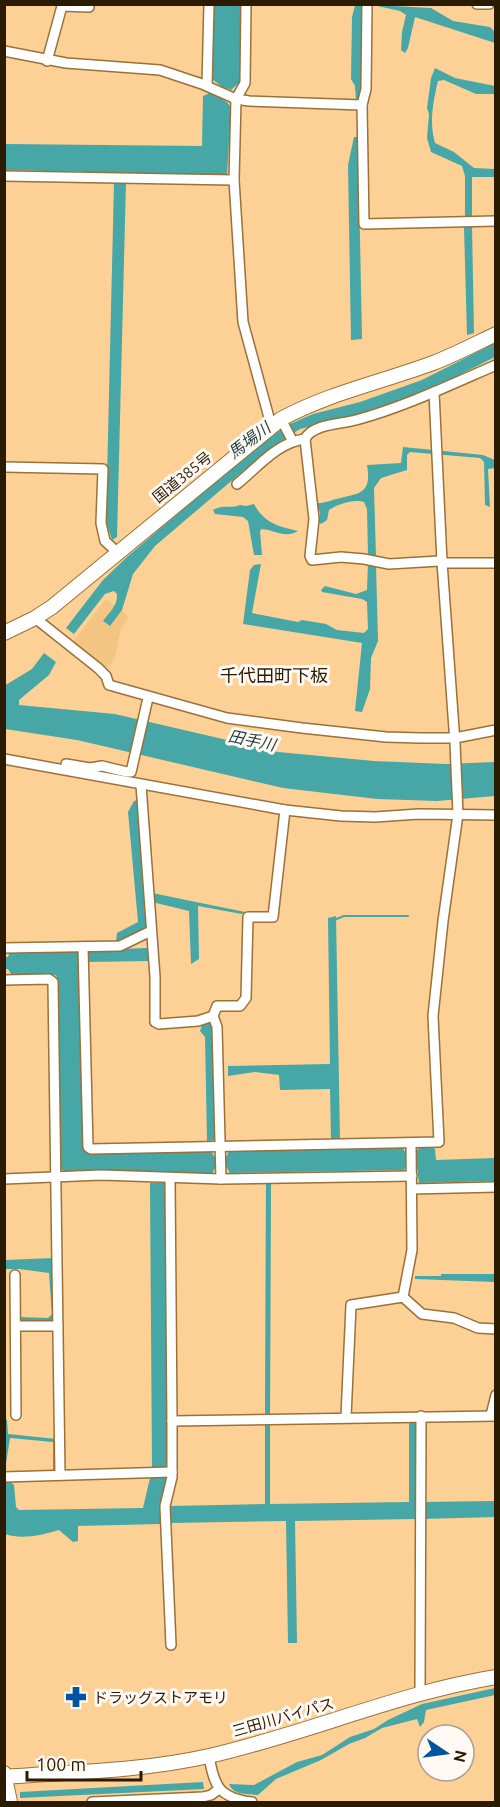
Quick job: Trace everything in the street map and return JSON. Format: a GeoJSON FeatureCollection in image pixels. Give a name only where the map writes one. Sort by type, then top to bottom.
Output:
{"type":"FeatureCollection","features":[{"type":"Feature","properties":{"kind":"highway","name":"国道385号"},"geometry":{"type":"LineString","coordinates":[[4,633],[52,607],[278,423],[307,405],[434,363],[495,334]]}},
{"type":"Feature","properties":{"kind":"highway","name":"三田川バイパス"},"geometry":{"type":"LineString","coordinates":[[5,1776],[115,1770],[209,1756],[294,1733],[420,1693],[495,1677]]}},
{"type":"Feature","properties":{"kind":"highway"},"geometry":{"type":"LineString","coordinates":[[5,1776],[10,1803]]}},
{"type":"Feature","properties":{"kind":"street"},"geometry":{"type":"LineString","coordinates":[[47,61],[62,6],[89,7],[89,4]]}},
{"type":"Feature","properties":{"kind":"street"},"geometry":{"type":"LineString","coordinates":[[207,86],[209,4]]}},
{"type":"Feature","properties":{"kind":"street"},"geometry":{"type":"LineString","coordinates":[[246,4],[245,83],[236,99],[234,180],[243,322],[278,423],[291,439]]}},
{"type":"Feature","properties":{"kind":"street"},"geometry":{"type":"LineString","coordinates":[[367,4],[366,89],[362,105],[364,224],[495,221]]}},
{"type":"Feature","properties":{"kind":"street"},"geometry":{"type":"LineString","coordinates":[[477,4],[489,4]]}},
{"type":"Feature","properties":{"kind":"street"},"geometry":{"type":"LineString","coordinates":[[4,51],[47,61],[160,70],[207,86],[236,99],[362,105]]}},
{"type":"Feature","properties":{"kind":"street"},"geometry":{"type":"LineString","coordinates":[[4,176],[234,180]]}},
{"type":"Feature","properties":{"kind":"street"},"geometry":{"type":"LineString","coordinates":[[495,365],[434,392],[358,419],[315,430],[308,433],[305,439],[314,519],[310,556],[312,560],[341,557],[364,558],[389,564],[495,563]]}},
{"type":"Feature","properties":{"kind":"street"},"geometry":{"type":"LineString","coordinates":[[83,946],[88,1147],[91,1149],[220,1150],[411,1147],[439,1142],[433,1016],[457,811],[455,740],[442,562],[434,392]]}},
{"type":"Feature","properties":{"kind":"street"},"geometry":{"type":"LineString","coordinates":[[237,484],[291,439],[305,439]]}},
{"type":"Feature","properties":{"kind":"street"},"geometry":{"type":"LineString","coordinates":[[4,467],[103,469],[101,523],[105,541],[117,552]]}},
{"type":"Feature","properties":{"kind":"street"},"geometry":{"type":"LineString","coordinates":[[35,618],[98,668],[106,676],[109,685],[148,700],[237,719],[386,737],[455,740],[495,730]]}},
{"type":"Feature","properties":{"kind":"street"},"geometry":{"type":"LineString","coordinates":[[51,767],[55,762],[90,768],[102,766],[127,772],[133,770],[148,700]]}},
{"type":"Feature","properties":{"kind":"street"},"geometry":{"type":"LineString","coordinates":[[4,759],[285,810],[352,817],[457,811],[495,815]]}},
{"type":"Feature","properties":{"kind":"street"},"geometry":{"type":"LineString","coordinates":[[141,785],[155,977],[155,1022],[159,1024],[198,1021],[213,1016]]}},
{"type":"Feature","properties":{"kind":"street"},"geometry":{"type":"LineString","coordinates":[[220,1175],[216,1027],[213,1016],[218,1006],[240,1006],[246,998],[248,917],[273,916],[285,810]]}},
{"type":"Feature","properties":{"kind":"street"},"geometry":{"type":"LineString","coordinates":[[4,948],[120,946],[151,931]]}},
{"type":"Feature","properties":{"kind":"street"},"geometry":{"type":"LineString","coordinates":[[4,980],[49,979],[53,982],[60,1475]]}},
{"type":"Feature","properties":{"kind":"street"},"geometry":{"type":"LineString","coordinates":[[403,1297],[412,1250],[411,1147]]}},
{"type":"Feature","properties":{"kind":"street"},"geometry":{"type":"LineString","coordinates":[[4,1179],[101,1175],[170,1178],[412,1171]]}},
{"type":"Feature","properties":{"kind":"street"},"geometry":{"type":"LineString","coordinates":[[170,1178],[172,1472],[165,1506],[171,1645]]}},
{"type":"Feature","properties":{"kind":"street"},"geometry":{"type":"LineString","coordinates":[[412,1189],[495,1187]]}},
{"type":"Feature","properties":{"kind":"street"},"geometry":{"type":"LineString","coordinates":[[15,1275],[16,1415]]}},
{"type":"Feature","properties":{"kind":"street"},"geometry":{"type":"LineString","coordinates":[[403,1297],[422,1314],[454,1318],[468,1325],[495,1329]]}},
{"type":"Feature","properties":{"kind":"street"},"geometry":{"type":"LineString","coordinates":[[346,1417],[351,1305],[403,1297]]}},
{"type":"Feature","properties":{"kind":"street"},"geometry":{"type":"LineString","coordinates":[[16,1326],[58,1326]]}},
{"type":"Feature","properties":{"kind":"street"},"geometry":{"type":"LineString","coordinates":[[172,1421],[493,1415],[495,1395]]}},
{"type":"Feature","properties":{"kind":"street"},"geometry":{"type":"LineString","coordinates":[[420,1693],[421,1416]]}},
{"type":"Feature","properties":{"kind":"street"},"geometry":{"type":"LineString","coordinates":[[4,1477],[172,1472]]}},
{"type":"Feature","properties":{"kind":"street"},"geometry":{"type":"LineString","coordinates":[[209,1756],[214,1782],[219,1789],[233,1798],[252,1803]]}},
{"type":"Feature","properties":{"kind":"street"},"geometry":{"type":"LineString","coordinates":[[92,1803],[202,1797],[211,1795],[219,1789]]}},
{"type":"Feature","properties":{"kind":"shaded area"},"geometry":{"type":"Polygon","coordinates":[[[106,599],[129,617],[121,628],[115,658],[106,669],[73,642],[106,599]]]}},
{"type":"Feature","properties":{"kind":"water"},"geometry":{"type":"Polygon","coordinates":[[[214,5],[242,5],[240,82],[231,90],[227,88],[222,99],[231,108],[227,175],[5,170],[5,144],[202,146],[203,96],[210,93],[216,96],[221,86],[212,79],[214,5]]]}},
{"type":"Feature","properties":{"kind":"water"},"geometry":{"type":"Polygon","coordinates":[[[355,5],[364,5],[361,28],[362,88],[360,100],[356,101],[355,86],[351,79],[352,17],[355,5]]]}},
{"type":"Feature","properties":{"kind":"water"},"geometry":{"type":"Polygon","coordinates":[[[373,5],[431,8],[453,21],[490,27],[495,32],[495,43],[415,17],[405,53],[401,50],[406,15],[400,11],[373,5]]]}},
{"type":"Feature","properties":{"kind":"water"},"geometry":{"type":"Polygon","coordinates":[[[435,68],[455,78],[495,86],[495,94],[476,94],[444,80],[438,81],[432,112],[435,143],[454,152],[474,168],[495,169],[495,177],[472,177],[472,217],[465,217],[465,176],[462,166],[431,152],[427,138],[429,114],[427,108],[431,78],[435,68]]]}},
{"type":"Feature","properties":{"kind":"water"},"geometry":{"type":"Polygon","coordinates":[[[354,137],[358,137],[362,339],[351,340],[348,165],[354,137]]]}},
{"type":"Feature","properties":{"kind":"water"},"geometry":{"type":"Polygon","coordinates":[[[114,182],[126,182],[117,537],[112,540],[106,521],[114,182]]]}},
{"type":"Feature","properties":{"kind":"water"},"geometry":{"type":"Polygon","coordinates":[[[472,226],[474,333],[467,335],[464,227],[472,226]]]}},
{"type":"Feature","properties":{"kind":"water"},"geometry":{"type":"Polygon","coordinates":[[[495,343],[495,357],[435,387],[359,415],[300,429],[270,448],[155,546],[133,574],[122,610],[110,626],[103,621],[116,602],[117,594],[114,591],[105,594],[74,634],[66,628],[103,580],[127,557],[262,442],[290,424],[313,414],[360,402],[422,380],[495,343]]]}},
{"type":"Feature","properties":{"kind":"water"},"geometry":{"type":"Polygon","coordinates":[[[403,447],[483,455],[495,460],[495,468],[488,469],[490,507],[485,505],[484,462],[480,458],[410,452],[407,455],[407,470],[381,478],[374,488],[376,557],[368,555],[367,509],[364,502],[341,504],[329,510],[327,520],[321,524],[317,503],[362,491],[368,482],[367,465],[401,463],[403,447]]]}},
{"type":"Feature","properties":{"kind":"water"},"geometry":{"type":"Polygon","coordinates":[[[254,504],[267,520],[278,526],[298,531],[284,534],[262,529],[260,531],[262,555],[254,555],[248,521],[243,517],[215,514],[213,510],[220,507],[254,504]]]}},
{"type":"Feature","properties":{"kind":"water"},"geometry":{"type":"Polygon","coordinates":[[[368,563],[376,565],[378,641],[371,658],[370,689],[362,712],[355,711],[362,643],[243,624],[250,570],[254,565],[261,564],[252,613],[298,622],[302,620],[326,624],[337,630],[364,633],[368,629],[367,602],[321,590],[325,586],[356,594],[367,590],[368,563]]]}},
{"type":"Feature","properties":{"kind":"water"},"geometry":{"type":"Polygon","coordinates":[[[44,653],[56,662],[49,675],[19,700],[19,705],[115,714],[278,752],[374,761],[446,764],[495,762],[495,796],[437,801],[377,799],[283,788],[77,740],[5,729],[4,686],[32,669],[44,653]]]}},
{"type":"Feature","properties":{"kind":"water"},"geometry":{"type":"Polygon","coordinates":[[[137,800],[146,927],[121,941],[116,941],[117,933],[138,922],[128,812],[137,800]]]}},
{"type":"Feature","properties":{"kind":"water"},"geometry":{"type":"Polygon","coordinates":[[[152,893],[245,912],[242,914],[198,906],[199,959],[191,964],[189,911],[152,902],[152,893]]]}},
{"type":"Feature","properties":{"kind":"water"},"geometry":{"type":"Polygon","coordinates":[[[336,916],[340,1139],[331,1140],[330,1089],[280,1090],[279,1075],[255,1072],[228,1076],[228,1066],[330,1064],[328,918],[336,916]]]}},
{"type":"Feature","properties":{"kind":"water"},"geometry":{"type":"Polygon","coordinates":[[[147,948],[149,961],[89,962],[89,950],[147,948]]]}},
{"type":"Feature","properties":{"kind":"water"},"geometry":{"type":"Polygon","coordinates":[[[76,950],[80,952],[86,1153],[211,1151],[214,1156],[227,1156],[229,1150],[403,1148],[405,1152],[416,1152],[419,1148],[432,1147],[435,1149],[436,1160],[495,1158],[495,1181],[419,1183],[417,1165],[406,1165],[404,1170],[230,1173],[227,1168],[215,1168],[212,1174],[65,1172],[61,1169],[61,1147],[58,1146],[57,977],[55,975],[11,974],[8,969],[5,969],[4,957],[8,957],[10,951],[76,950]]]}},
{"type":"Feature","properties":{"kind":"water"},"geometry":{"type":"Polygon","coordinates":[[[209,1022],[213,1030],[216,1140],[207,1141],[205,1037],[200,1031],[202,1025],[209,1022]]]}},
{"type":"Feature","properties":{"kind":"water"},"geometry":{"type":"Polygon","coordinates":[[[266,1182],[271,1182],[270,1415],[265,1415],[266,1182]]]}},
{"type":"Feature","properties":{"kind":"water"},"geometry":{"type":"Polygon","coordinates":[[[150,1183],[165,1183],[167,1467],[152,1468],[150,1183]]]}},
{"type":"Feature","properties":{"kind":"water"},"geometry":{"type":"Polygon","coordinates":[[[53,1258],[55,1319],[21,1322],[20,1317],[48,1318],[52,1314],[49,1273],[5,1269],[4,1260],[53,1258]]]}},
{"type":"Feature","properties":{"kind":"water"},"geometry":{"type":"Polygon","coordinates":[[[441,1274],[495,1274],[495,1282],[415,1279],[415,1276],[441,1276],[441,1274]]]}},
{"type":"Feature","properties":{"kind":"water"},"geometry":{"type":"Polygon","coordinates":[[[5,1418],[8,1434],[57,1439],[57,1471],[53,1472],[53,1442],[10,1438],[5,1470],[5,1418]]]}},
{"type":"Feature","properties":{"kind":"water"},"geometry":{"type":"Polygon","coordinates":[[[409,1420],[417,1420],[416,1519],[295,1521],[297,1643],[288,1643],[286,1521],[170,1523],[170,1506],[265,1504],[265,1423],[270,1423],[270,1504],[409,1502],[409,1420]]]}},
{"type":"Feature","properties":{"kind":"water"},"geometry":{"type":"Polygon","coordinates":[[[150,1478],[166,1478],[160,1506],[160,1524],[78,1526],[78,1541],[73,1542],[59,1530],[25,1537],[5,1534],[5,1482],[10,1481],[14,1485],[16,1507],[19,1510],[143,1508],[150,1478]]]}},
{"type":"Feature","properties":{"kind":"water"},"geometry":{"type":"Polygon","coordinates":[[[495,1501],[495,1517],[422,1519],[422,1502],[495,1501]]]}},
{"type":"Feature","properties":{"kind":"water"},"geometry":{"type":"Polygon","coordinates":[[[495,1688],[495,1695],[426,1710],[423,1723],[418,1723],[417,1719],[382,1728],[321,1760],[276,1779],[258,1795],[237,1792],[229,1784],[254,1785],[297,1762],[322,1755],[350,1737],[374,1729],[422,1704],[495,1688]]]}},
{"type":"Feature","properties":{"kind":"water"},"geometry":{"type":"Polygon","coordinates":[[[203,1782],[204,1789],[20,1798],[20,1792],[203,1782]]]}},
{"type":"Feature","properties":{"kind":"waterway"},"geometry":{"type":"LineString","coordinates":[[334,920],[344,916],[408,916]]}},
{"type":"Feature","properties":{"kind":"place","name":"ドラッグストアモリ"},"geometry":{"type":"Point","coordinates":[76,1697]}},
{"type":"Feature","properties":{"kind":"district","name":"千代田町下板"},"geometry":{"type":"Point","coordinates":[274,675]}},
{"type":"Feature","properties":{"kind":"water label","name":"馬場川"},"geometry":{"type":"Point","coordinates":[249,440]}},
{"type":"Feature","properties":{"kind":"water label","name":"田手川"},"geometry":{"type":"Point","coordinates":[252,740]}}]}
